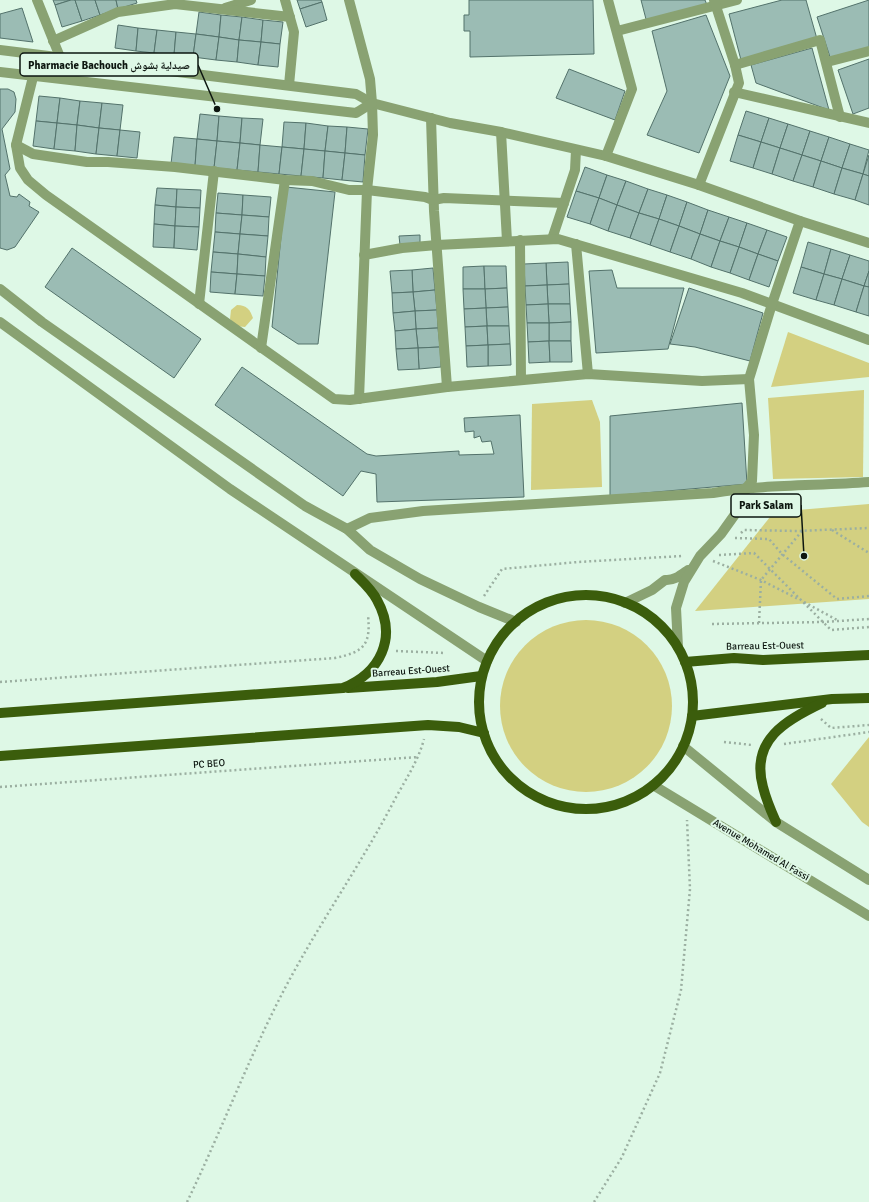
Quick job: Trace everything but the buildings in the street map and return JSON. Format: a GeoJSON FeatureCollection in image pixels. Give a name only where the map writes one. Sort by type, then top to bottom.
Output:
{"type":"FeatureCollection","features":[{"type":"Feature","properties":{"kind":"main road"},"geometry":{"type":"LineString","coordinates":[[343,688],[351,685],[371,669],[384,651],[386,632],[382,612],[374,596],[355,574]]}},
{"type":"Feature","properties":{"kind":"main road"},"geometry":{"type":"LineString","coordinates":[[593,596],[625,602],[655,620],[678,647],[685,662],[691,686],[692,716],[683,746],[670,768],[654,785],[635,796],[618,803],[600,807],[581,808],[557,804],[545,800],[528,791],[513,780],[490,750],[479,714],[481,676],[487,661],[504,633],[529,611],[560,598],[593,596]]}},
{"type":"Feature","properties":{"kind":"main road","name":"Barreau Est-Ouest"},"geometry":{"type":"LineString","coordinates":[[685,662],[734,658],[763,660],[869,655]]}},
{"type":"Feature","properties":{"kind":"main road","name":"Barreau Est-Ouest"},"geometry":{"type":"LineString","coordinates":[[0,713],[457,680],[481,676]]}},
{"type":"Feature","properties":{"kind":"main road"},"geometry":{"type":"LineString","coordinates":[[692,716],[832,699],[869,698]]}},
{"type":"Feature","properties":{"kind":"main road"},"geometry":{"type":"LineString","coordinates":[[776,822],[761,776],[761,763],[764,747],[777,730],[784,724],[832,699]]}},
{"type":"Feature","properties":{"kind":"main road"},"geometry":{"type":"LineString","coordinates":[[0,756],[428,725],[459,728],[484,733]]}},
{"type":"Feature","properties":{"kind":"street"},"geometry":{"type":"LineString","coordinates":[[37,0],[60,57]]}},
{"type":"Feature","properties":{"kind":"street"},"geometry":{"type":"LineString","coordinates":[[221,10],[251,0]]}},
{"type":"Feature","properties":{"kind":"street"},"geometry":{"type":"LineString","coordinates":[[285,0],[294,32],[289,85]]}},
{"type":"Feature","properties":{"kind":"street"},"geometry":{"type":"LineString","coordinates":[[349,0],[370,79],[373,135],[367,190],[359,399]]}},
{"type":"Feature","properties":{"kind":"street"},"geometry":{"type":"LineString","coordinates":[[606,156],[632,89],[608,0]]}},
{"type":"Feature","properties":{"kind":"street"},"geometry":{"type":"LineString","coordinates":[[617,30],[715,3],[737,0]]}},
{"type":"Feature","properties":{"kind":"street"},"geometry":{"type":"LineString","coordinates":[[699,185],[734,92],[739,83],[735,65],[715,3]]}},
{"type":"Feature","properties":{"kind":"street"},"geometry":{"type":"LineString","coordinates":[[53,42],[118,12],[176,4],[290,17]]}},
{"type":"Feature","properties":{"kind":"street"},"geometry":{"type":"LineString","coordinates":[[735,65],[820,40],[827,62],[840,117]]}},
{"type":"Feature","properties":{"kind":"street"},"geometry":{"type":"LineString","coordinates":[[0,50],[356,94],[372,103],[431,118],[606,156],[699,185],[800,221],[869,242]]}},
{"type":"Feature","properties":{"kind":"street"},"geometry":{"type":"LineString","coordinates":[[827,62],[869,51]]}},
{"type":"Feature","properties":{"kind":"street"},"geometry":{"type":"LineString","coordinates":[[36,55],[34,77],[16,145],[20,168],[28,180],[46,195],[334,399],[359,399],[447,387],[588,374],[702,381],[749,379]]}},
{"type":"Feature","properties":{"kind":"street"},"geometry":{"type":"LineString","coordinates":[[0,72],[356,113],[372,103]]}},
{"type":"Feature","properties":{"kind":"street"},"geometry":{"type":"LineString","coordinates":[[734,92],[869,123]]}},
{"type":"Feature","properties":{"kind":"street"},"geometry":{"type":"LineString","coordinates":[[431,118],[433,200],[447,387]]}},
{"type":"Feature","properties":{"kind":"street"},"geometry":{"type":"LineString","coordinates":[[501,132],[507,240]]}},
{"type":"Feature","properties":{"kind":"street"},"geometry":{"type":"LineString","coordinates":[[16,145],[33,154],[87,162],[108,162],[214,171],[285,180],[312,181],[349,190],[367,190],[425,197],[433,200],[444,198],[564,203]]}},
{"type":"Feature","properties":{"kind":"street"},"geometry":{"type":"LineString","coordinates":[[552,239],[575,170],[576,150]]}},
{"type":"Feature","properties":{"kind":"street"},"geometry":{"type":"LineString","coordinates":[[199,304],[214,171]]}},
{"type":"Feature","properties":{"kind":"street"},"geometry":{"type":"LineString","coordinates":[[261,348],[285,180]]}},
{"type":"Feature","properties":{"kind":"street"},"geometry":{"type":"LineString","coordinates":[[678,647],[676,608],[684,582],[692,568],[736,513],[747,487],[752,481],[754,435],[749,379],[800,221]]}},
{"type":"Feature","properties":{"kind":"street"},"geometry":{"type":"LineString","coordinates":[[364,255],[402,248],[437,245],[507,240],[558,239],[772,304],[869,340]]}},
{"type":"Feature","properties":{"kind":"street"},"geometry":{"type":"LineString","coordinates":[[520,240],[521,380]]}},
{"type":"Feature","properties":{"kind":"street"},"geometry":{"type":"LineString","coordinates":[[576,244],[588,374]]}},
{"type":"Feature","properties":{"kind":"street"},"geometry":{"type":"LineString","coordinates":[[0,290],[42,322],[305,506],[347,529],[370,550],[420,579],[479,607],[516,622]]}},
{"type":"Feature","properties":{"kind":"street"},"geometry":{"type":"LineString","coordinates":[[0,322],[230,489],[487,661]]}},
{"type":"Feature","properties":{"kind":"street"},"geometry":{"type":"LineString","coordinates":[[347,529],[370,518],[423,511],[713,493],[747,487],[805,486],[869,482]]}},
{"type":"Feature","properties":{"kind":"street"},"geometry":{"type":"LineString","coordinates":[[625,602],[652,590],[664,580],[679,577],[692,568]]}},
{"type":"Feature","properties":{"kind":"street"},"geometry":{"type":"LineString","coordinates":[[683,746],[776,822],[869,880]]}},
{"type":"Feature","properties":{"kind":"street","name":"Avenue Mohamed Al Fassi"},"geometry":{"type":"LineString","coordinates":[[654,785],[869,916]]}},
{"type":"Feature","properties":{"kind":"path"},"geometry":{"type":"LineString","coordinates":[[731,542],[744,530],[802,531],[869,528]]}},
{"type":"Feature","properties":{"kind":"path"},"geometry":{"type":"LineString","coordinates":[[831,530],[869,553]]}},
{"type":"Feature","properties":{"kind":"path"},"geometry":{"type":"LineString","coordinates":[[759,623],[761,580],[802,531]]}},
{"type":"Feature","properties":{"kind":"path"},"geometry":{"type":"LineString","coordinates":[[735,538],[769,539],[782,554],[837,599],[869,596]]}},
{"type":"Feature","properties":{"kind":"path"},"geometry":{"type":"LineString","coordinates":[[708,567],[722,551]]}},
{"type":"Feature","properties":{"kind":"path"},"geometry":{"type":"LineString","coordinates":[[713,561],[761,580],[838,621]]}},
{"type":"Feature","properties":{"kind":"path"},"geometry":{"type":"LineString","coordinates":[[0,682],[336,658],[350,655],[363,647],[370,633],[367,614]]}},
{"type":"Feature","properties":{"kind":"path"},"geometry":{"type":"LineString","coordinates":[[712,624],[869,619]]}},
{"type":"Feature","properties":{"kind":"path"},"geometry":{"type":"LineString","coordinates":[[384,651],[445,653]]}},
{"type":"Feature","properties":{"kind":"path"},"geometry":{"type":"LineString","coordinates":[[811,709],[831,728],[869,725]]}},
{"type":"Feature","properties":{"kind":"path"},"geometry":{"type":"LineString","coordinates":[[186,1202],[205,1165],[249,1062],[284,989],[371,846],[419,757],[428,725]]}},
{"type":"Feature","properties":{"kind":"path"},"geometry":{"type":"LineString","coordinates":[[724,742],[764,747],[869,732]]}},
{"type":"Feature","properties":{"kind":"path","name":"PC BEO"},"geometry":{"type":"LineString","coordinates":[[0,787],[419,757]]}},
{"type":"Feature","properties":{"kind":"path"},"geometry":{"type":"LineString","coordinates":[[594,1202],[622,1156],[660,1073],[681,990],[690,889],[686,804]]}},
{"type":"Feature","properties":{"kind":"shaded area"},"geometry":{"type":"Polygon","coordinates":[[[237,305],[248,308],[253,318],[245,327],[236,326],[230,319],[231,310],[237,305]]]}},
{"type":"Feature","properties":{"kind":"shaded area"},"geometry":{"type":"Polygon","coordinates":[[[788,332],[869,363],[869,377],[771,387],[788,332]]]}},
{"type":"Feature","properties":{"kind":"shaded area"},"geometry":{"type":"Polygon","coordinates":[[[864,390],[863,477],[773,479],[768,398],[864,390]]]}},
{"type":"Feature","properties":{"kind":"shaded area"},"geometry":{"type":"Polygon","coordinates":[[[592,400],[600,422],[602,487],[531,490],[532,404],[592,400]]]}},
{"type":"Feature","properties":{"kind":"shaded area"},"geometry":{"type":"Polygon","coordinates":[[[869,504],[869,599],[695,611],[774,512],[869,504]]]}},
{"type":"Feature","properties":{"kind":"shaded area"},"geometry":{"type":"Polygon","coordinates":[[[586,620],[603,622],[619,627],[634,635],[647,645],[657,658],[665,673],[670,689],[672,706],[670,723],[665,739],[657,754],[647,767],[634,777],[619,785],[603,790],[586,792],[569,790],[553,785],[538,777],[525,767],[515,754],[507,739],[502,723],[500,706],[502,689],[507,673],[515,658],[525,645],[538,635],[553,627],[569,622],[586,620]]]}},
{"type":"Feature","properties":{"kind":"shaded area"},"geometry":{"type":"Polygon","coordinates":[[[869,737],[869,827],[862,822],[831,784],[869,737]]]}},
{"type":"Feature","properties":{"kind":"place","name":"Pharmacie Bachouch صيدلية بشوش"},"geometry":{"type":"Point","coordinates":[217,109]}},
{"type":"Feature","properties":{"kind":"place","name":"Park Salam"},"geometry":{"type":"Point","coordinates":[804,556]}}]}
